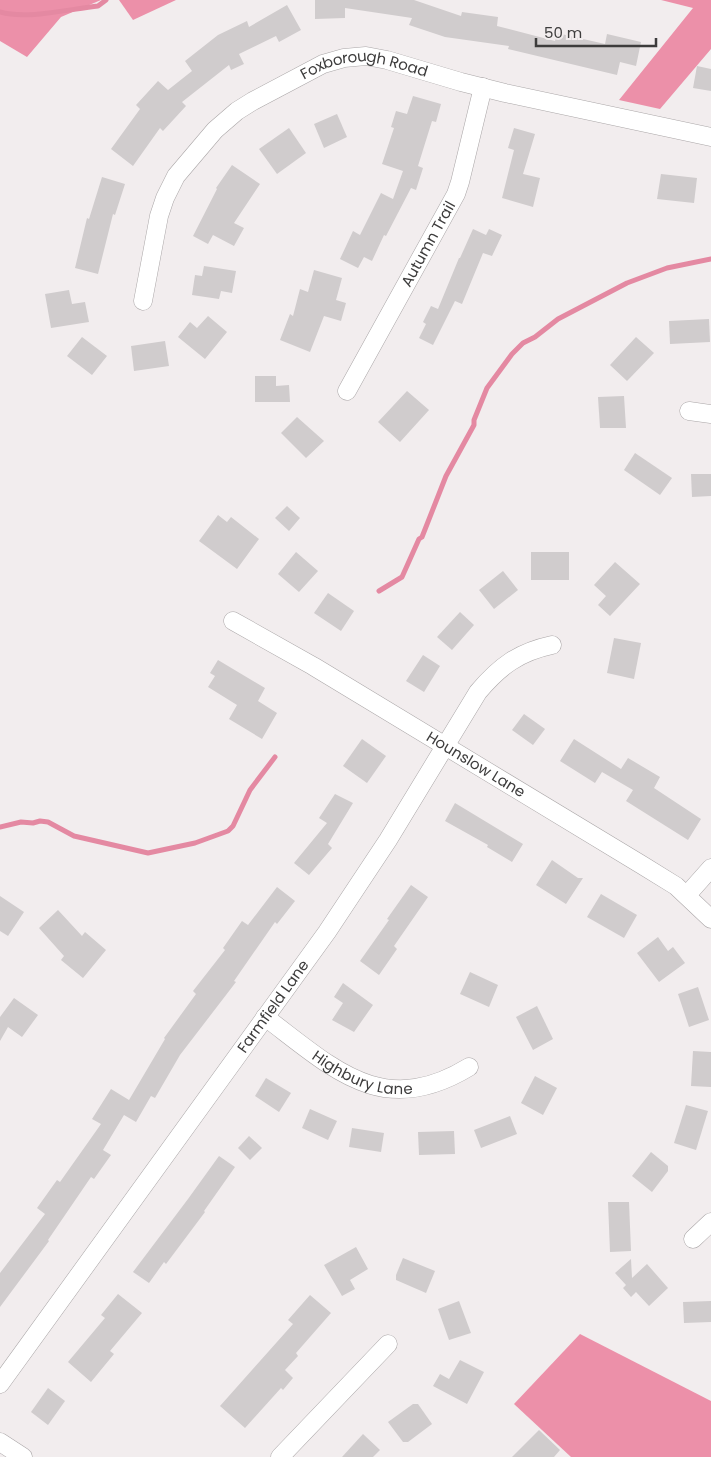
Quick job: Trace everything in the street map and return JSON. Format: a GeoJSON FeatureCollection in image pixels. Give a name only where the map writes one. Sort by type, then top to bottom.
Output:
{"type":"FeatureCollection","features":[{"type":"Feature","properties":{"kind":"street","name":"Foxborough Road"},"geometry":{"type":"LineString","coordinates":[[143,301],[159,216],[165,198],[176,176],[215,130],[237,111],[252,101],[323,64],[344,58],[366,56],[387,60],[483,87],[711,137]]}},
{"type":"Feature","properties":{"kind":"street","name":"Autumn Trail"},"geometry":{"type":"LineString","coordinates":[[347,391],[456,194],[483,87]]}},
{"type":"Feature","properties":{"kind":"street"},"geometry":{"type":"LineString","coordinates":[[689,411],[711,414]]}},
{"type":"Feature","properties":{"kind":"street","name":"Hounslow Lane"},"geometry":{"type":"LineString","coordinates":[[233,621],[313,666],[642,864],[688,895],[711,919]]}},
{"type":"Feature","properties":{"kind":"street","name":"Farmfield Lane"},"geometry":{"type":"LineString","coordinates":[[0,1384],[363,879],[465,710],[487,681],[518,656],[537,648],[552,645]]}},
{"type":"Feature","properties":{"kind":"street"},"geometry":{"type":"LineString","coordinates":[[688,895],[711,868]]}},
{"type":"Feature","properties":{"kind":"street","name":"Highbury Lane"},"geometry":{"type":"LineString","coordinates":[[265,1017],[334,1070],[381,1088],[402,1089],[421,1087],[454,1075],[469,1067]]}},
{"type":"Feature","properties":{"kind":"street"},"geometry":{"type":"LineString","coordinates":[[693,1239],[711,1222]]}},
{"type":"Feature","properties":{"kind":"street"},"geometry":{"type":"LineString","coordinates":[[280,1457],[388,1344]]}},
{"type":"Feature","properties":{"kind":"street"},"geometry":{"type":"LineString","coordinates":[[0,1442],[23,1457]]}},
{"type":"Feature","properties":{"kind":"shaded area"},"geometry":{"type":"Polygon","coordinates":[[[0,0],[101,0],[61,17],[27,57],[0,41],[0,0]]]}},
{"type":"Feature","properties":{"kind":"shaded area"},"geometry":{"type":"Polygon","coordinates":[[[119,0],[176,0],[133,20],[119,0]]]}},
{"type":"Feature","properties":{"kind":"shaded area"},"geometry":{"type":"Polygon","coordinates":[[[661,0],[711,0],[711,49],[660,109],[619,100],[693,8],[661,0]]]}},
{"type":"Feature","properties":{"kind":"shaded area"},"geometry":{"type":"Polygon","coordinates":[[[580,1334],[711,1401],[711,1457],[571,1457],[514,1404],[580,1334]]]}},
{"type":"Feature","properties":{"kind":"building"},"geometry":{"type":"Polygon","coordinates":[[[315,0],[414,0],[461,16],[462,12],[498,17],[497,26],[555,41],[557,33],[605,44],[607,34],[641,42],[636,66],[620,62],[617,75],[508,49],[509,46],[445,37],[409,25],[412,18],[345,8],[345,18],[315,19],[315,0]]]}},
{"type":"Feature","properties":{"kind":"building"},"geometry":{"type":"Polygon","coordinates":[[[287,5],[301,30],[279,42],[276,36],[239,54],[244,64],[231,70],[229,65],[182,102],[186,106],[163,131],[160,128],[133,166],[111,149],[140,109],[136,105],[158,81],[168,90],[192,71],[185,61],[218,35],[247,21],[249,27],[287,5]]]}},
{"type":"Feature","properties":{"kind":"building"},"geometry":{"type":"Polygon","coordinates":[[[697,66],[711,69],[711,91],[693,88],[697,66]]]}},
{"type":"Feature","properties":{"kind":"building"},"geometry":{"type":"Polygon","coordinates":[[[413,96],[441,104],[436,122],[432,121],[418,166],[423,168],[416,190],[411,188],[386,236],[384,235],[372,261],[364,257],[358,268],[340,259],[353,231],[360,235],[381,193],[393,199],[403,171],[382,164],[394,128],[391,127],[396,111],[407,114],[413,96]]]}},
{"type":"Feature","properties":{"kind":"building"},"geometry":{"type":"Polygon","coordinates":[[[337,114],[347,137],[324,148],[314,124],[337,114]]]}},
{"type":"Feature","properties":{"kind":"building"},"geometry":{"type":"Polygon","coordinates":[[[289,128],[306,153],[277,174],[259,149],[289,128]]]}},
{"type":"Feature","properties":{"kind":"building"},"geometry":{"type":"Polygon","coordinates":[[[514,128],[535,134],[523,174],[540,178],[533,207],[502,198],[514,150],[508,148],[514,128]]]}},
{"type":"Feature","properties":{"kind":"building"},"geometry":{"type":"Polygon","coordinates":[[[232,165],[260,184],[234,223],[244,228],[234,246],[213,235],[208,244],[193,236],[216,188],[232,165]]]}},
{"type":"Feature","properties":{"kind":"building"},"geometry":{"type":"Polygon","coordinates":[[[661,174],[697,178],[694,203],[657,199],[661,174]]]}},
{"type":"Feature","properties":{"kind":"building"},"geometry":{"type":"Polygon","coordinates":[[[102,177],[125,184],[115,215],[113,214],[98,274],[75,268],[87,218],[89,219],[102,177]]]}},
{"type":"Feature","properties":{"kind":"building"},"geometry":{"type":"Polygon","coordinates":[[[473,229],[486,235],[489,229],[502,235],[492,256],[483,253],[462,304],[455,301],[433,345],[419,338],[426,324],[423,322],[431,306],[438,309],[473,229]]]}},
{"type":"Feature","properties":{"kind":"building"},"geometry":{"type":"Polygon","coordinates":[[[204,266],[236,271],[232,293],[221,291],[219,299],[192,295],[195,275],[202,276],[204,266]]]}},
{"type":"Feature","properties":{"kind":"building"},"geometry":{"type":"Polygon","coordinates":[[[314,270],[342,278],[336,300],[346,303],[341,321],[324,316],[310,352],[280,340],[290,314],[293,316],[300,289],[308,292],[314,270]]]}},
{"type":"Feature","properties":{"kind":"building"},"geometry":{"type":"Polygon","coordinates":[[[69,290],[72,304],[85,302],[89,322],[51,328],[45,294],[69,290]]]}},
{"type":"Feature","properties":{"kind":"building"},"geometry":{"type":"Polygon","coordinates":[[[208,316],[227,332],[205,359],[178,337],[190,322],[197,328],[208,316]]]}},
{"type":"Feature","properties":{"kind":"building"},"geometry":{"type":"Polygon","coordinates":[[[709,319],[710,342],[670,344],[669,321],[709,319]]]}},
{"type":"Feature","properties":{"kind":"building"},"geometry":{"type":"Polygon","coordinates":[[[82,337],[107,356],[92,375],[67,356],[82,337]]]}},
{"type":"Feature","properties":{"kind":"building"},"geometry":{"type":"Polygon","coordinates":[[[636,337],[654,353],[627,381],[610,365],[636,337]]]}},
{"type":"Feature","properties":{"kind":"building"},"geometry":{"type":"Polygon","coordinates":[[[165,341],[169,366],[134,371],[131,346],[165,341]]]}},
{"type":"Feature","properties":{"kind":"building"},"geometry":{"type":"Polygon","coordinates":[[[255,376],[276,376],[276,386],[289,385],[290,402],[255,402],[255,376]]]}},
{"type":"Feature","properties":{"kind":"building"},"geometry":{"type":"Polygon","coordinates":[[[407,391],[429,410],[400,442],[378,422],[407,391]]]}},
{"type":"Feature","properties":{"kind":"building"},"geometry":{"type":"Polygon","coordinates":[[[624,396],[626,428],[600,428],[598,397],[624,396]]]}},
{"type":"Feature","properties":{"kind":"building"},"geometry":{"type":"Polygon","coordinates":[[[297,417],[324,441],[306,458],[281,433],[297,417]]]}},
{"type":"Feature","properties":{"kind":"building"},"geometry":{"type":"Polygon","coordinates":[[[635,453],[672,478],[660,495],[624,470],[635,453]]]}},
{"type":"Feature","properties":{"kind":"building"},"geometry":{"type":"Polygon","coordinates":[[[691,474],[711,474],[711,496],[692,497],[691,474]]]}},
{"type":"Feature","properties":{"kind":"building"},"geometry":{"type":"Polygon","coordinates":[[[287,506],[300,518],[289,531],[275,518],[287,506]]]}},
{"type":"Feature","properties":{"kind":"building"},"geometry":{"type":"Polygon","coordinates":[[[218,515],[227,522],[231,517],[259,539],[237,569],[199,541],[218,515]]]}},
{"type":"Feature","properties":{"kind":"building"},"geometry":{"type":"Polygon","coordinates":[[[296,552],[318,571],[299,592],[278,574],[296,552]]]}},
{"type":"Feature","properties":{"kind":"building"},"geometry":{"type":"Polygon","coordinates":[[[531,552],[569,552],[569,580],[531,580],[531,552]]]}},
{"type":"Feature","properties":{"kind":"building"},"geometry":{"type":"Polygon","coordinates":[[[615,562],[640,584],[610,616],[598,605],[606,596],[594,585],[615,562]]]}},
{"type":"Feature","properties":{"kind":"building"},"geometry":{"type":"Polygon","coordinates":[[[503,571],[518,590],[494,609],[479,590],[503,571]]]}},
{"type":"Feature","properties":{"kind":"building"},"geometry":{"type":"Polygon","coordinates":[[[328,593],[354,611],[341,631],[314,613],[328,593]]]}},
{"type":"Feature","properties":{"kind":"building"},"geometry":{"type":"Polygon","coordinates":[[[460,612],[474,625],[452,650],[437,637],[460,612]]]}},
{"type":"Feature","properties":{"kind":"building"},"geometry":{"type":"Polygon","coordinates":[[[614,638],[641,643],[634,679],[607,673],[614,638]]]}},
{"type":"Feature","properties":{"kind":"building"},"geometry":{"type":"Polygon","coordinates":[[[423,655],[440,666],[424,692],[406,681],[423,655]]]}},
{"type":"Feature","properties":{"kind":"building"},"geometry":{"type":"Polygon","coordinates":[[[218,660],[265,688],[258,701],[277,713],[262,739],[229,719],[237,705],[208,687],[215,676],[210,673],[218,660]]]}},
{"type":"Feature","properties":{"kind":"building"},"geometry":{"type":"Polygon","coordinates":[[[524,714],[545,729],[533,745],[512,730],[524,714]]]}},
{"type":"Feature","properties":{"kind":"building"},"geometry":{"type":"Polygon","coordinates":[[[362,739],[386,756],[367,783],[343,766],[362,739]]]}},
{"type":"Feature","properties":{"kind":"building"},"geometry":{"type":"Polygon","coordinates":[[[574,739],[621,769],[628,758],[660,777],[654,788],[701,819],[688,840],[626,801],[633,790],[602,772],[595,783],[560,761],[574,739]]]}},
{"type":"Feature","properties":{"kind":"building"},"geometry":{"type":"Polygon","coordinates":[[[335,794],[353,803],[328,844],[332,848],[309,875],[294,863],[327,823],[319,818],[335,794]]]}},
{"type":"Feature","properties":{"kind":"building"},"geometry":{"type":"Polygon","coordinates":[[[455,803],[523,844],[512,862],[487,847],[488,845],[445,821],[455,803]]]}},
{"type":"Feature","properties":{"kind":"building"},"geometry":{"type":"Polygon","coordinates":[[[552,860],[578,878],[583,878],[566,904],[536,885],[552,860]]]}},
{"type":"Feature","properties":{"kind":"building"},"geometry":{"type":"Polygon","coordinates":[[[411,885],[428,897],[394,946],[397,949],[379,975],[360,961],[411,885]]]}},
{"type":"Feature","properties":{"kind":"building"},"geometry":{"type":"Polygon","coordinates":[[[277,887],[295,901],[277,924],[275,922],[234,981],[236,982],[180,1055],[155,1098],[151,1096],[136,1122],[124,1115],[103,1150],[111,1155],[94,1179],[91,1177],[49,1241],[0,1307],[0,1273],[45,1214],[37,1208],[57,1180],[60,1182],[101,1124],[92,1119],[111,1089],[129,1100],[164,1038],[196,994],[193,991],[225,950],[223,948],[242,921],[248,925],[277,887]]]}},
{"type":"Feature","properties":{"kind":"building"},"geometry":{"type":"Polygon","coordinates":[[[601,894],[637,915],[624,938],[587,917],[601,894]]]}},
{"type":"Feature","properties":{"kind":"building"},"geometry":{"type":"Polygon","coordinates":[[[0,896],[24,912],[8,936],[0,931],[0,896]]]}},
{"type":"Feature","properties":{"kind":"building"},"geometry":{"type":"Polygon","coordinates":[[[58,910],[82,936],[85,932],[106,950],[83,978],[61,960],[64,956],[39,928],[58,910]]]}},
{"type":"Feature","properties":{"kind":"building"},"geometry":{"type":"Polygon","coordinates":[[[658,937],[668,951],[673,947],[685,963],[659,982],[637,953],[658,937]]]}},
{"type":"Feature","properties":{"kind":"building"},"geometry":{"type":"Polygon","coordinates":[[[470,972],[498,985],[489,1007],[460,994],[470,972]]]}},
{"type":"Feature","properties":{"kind":"building"},"geometry":{"type":"Polygon","coordinates":[[[343,983],[373,1005],[354,1032],[332,1020],[343,1003],[334,997],[343,983]]]}},
{"type":"Feature","properties":{"kind":"building"},"geometry":{"type":"Polygon","coordinates":[[[698,987],[709,1020],[689,1027],[678,994],[698,987]]]}},
{"type":"Feature","properties":{"kind":"building"},"geometry":{"type":"Polygon","coordinates":[[[14,998],[38,1015],[22,1037],[8,1027],[0,1041],[0,1017],[14,998]]]}},
{"type":"Feature","properties":{"kind":"building"},"geometry":{"type":"Polygon","coordinates":[[[537,1006],[553,1039],[533,1050],[516,1017],[537,1006]]]}},
{"type":"Feature","properties":{"kind":"building"},"geometry":{"type":"Polygon","coordinates":[[[693,1051],[711,1052],[711,1087],[691,1086],[693,1051]]]}},
{"type":"Feature","properties":{"kind":"building"},"geometry":{"type":"Polygon","coordinates":[[[535,1076],[557,1088],[543,1115],[521,1103],[535,1076]]]}},
{"type":"Feature","properties":{"kind":"building"},"geometry":{"type":"Polygon","coordinates":[[[266,1078],[291,1093],[279,1112],[255,1096],[266,1078]]]}},
{"type":"Feature","properties":{"kind":"building"},"geometry":{"type":"Polygon","coordinates":[[[686,1105],[708,1111],[696,1150],[674,1143],[686,1105]]]}},
{"type":"Feature","properties":{"kind":"building"},"geometry":{"type":"Polygon","coordinates":[[[310,1109],[337,1121],[328,1140],[302,1128],[310,1109]]]}},
{"type":"Feature","properties":{"kind":"building"},"geometry":{"type":"Polygon","coordinates":[[[510,1116],[517,1134],[481,1148],[474,1130],[510,1116]]]}},
{"type":"Feature","properties":{"kind":"building"},"geometry":{"type":"Polygon","coordinates":[[[352,1128],[384,1133],[381,1152],[349,1147],[352,1128]]]}},
{"type":"Feature","properties":{"kind":"building"},"geometry":{"type":"Polygon","coordinates":[[[454,1131],[455,1154],[419,1155],[418,1132],[454,1131]]]}},
{"type":"Feature","properties":{"kind":"building"},"geometry":{"type":"Polygon","coordinates":[[[249,1136],[262,1148],[250,1160],[238,1148],[249,1136]]]}},
{"type":"Feature","properties":{"kind":"building"},"geometry":{"type":"Polygon","coordinates":[[[651,1152],[668,1166],[668,1171],[652,1192],[632,1176],[651,1152]]]}},
{"type":"Feature","properties":{"kind":"building"},"geometry":{"type":"Polygon","coordinates":[[[219,1156],[235,1167],[205,1212],[166,1264],[164,1262],[149,1283],[133,1272],[219,1156]]]}},
{"type":"Feature","properties":{"kind":"building"},"geometry":{"type":"Polygon","coordinates":[[[608,1202],[629,1202],[631,1251],[610,1252],[608,1202]]]}},
{"type":"Feature","properties":{"kind":"building"},"geometry":{"type":"Polygon","coordinates":[[[356,1247],[368,1269],[350,1280],[355,1289],[342,1296],[324,1265],[356,1247]]]}},
{"type":"Feature","properties":{"kind":"building"},"geometry":{"type":"Polygon","coordinates":[[[403,1258],[435,1271],[426,1293],[396,1280],[396,1275],[403,1258]]]}},
{"type":"Feature","properties":{"kind":"building"},"geometry":{"type":"Polygon","coordinates":[[[631,1259],[632,1278],[647,1264],[668,1288],[649,1306],[636,1292],[631,1297],[623,1288],[626,1285],[615,1273],[631,1259]]]}},
{"type":"Feature","properties":{"kind":"building"},"geometry":{"type":"Polygon","coordinates":[[[118,1294],[142,1313],[110,1351],[114,1354],[91,1382],[68,1362],[105,1318],[101,1315],[118,1294]]]}},
{"type":"Feature","properties":{"kind":"building"},"geometry":{"type":"Polygon","coordinates":[[[310,1295],[331,1313],[296,1353],[298,1356],[285,1370],[293,1378],[283,1390],[281,1388],[245,1428],[220,1406],[293,1324],[288,1320],[310,1295]]]}},
{"type":"Feature","properties":{"kind":"building"},"geometry":{"type":"Polygon","coordinates":[[[459,1301],[471,1333],[449,1340],[438,1309],[459,1301]]]}},
{"type":"Feature","properties":{"kind":"building"},"geometry":{"type":"Polygon","coordinates":[[[711,1301],[711,1322],[684,1323],[683,1302],[711,1301]]]}},
{"type":"Feature","properties":{"kind":"building"},"geometry":{"type":"Polygon","coordinates":[[[460,1360],[484,1372],[467,1404],[433,1386],[440,1374],[449,1379],[460,1360]]]}},
{"type":"Feature","properties":{"kind":"building"},"geometry":{"type":"Polygon","coordinates":[[[48,1388],[65,1401],[48,1425],[31,1412],[48,1388]]]}},
{"type":"Feature","properties":{"kind":"building"},"geometry":{"type":"Polygon","coordinates":[[[413,1404],[418,1404],[432,1424],[408,1442],[403,1442],[388,1422],[413,1404]]]}},
{"type":"Feature","properties":{"kind":"building"},"geometry":{"type":"Polygon","coordinates":[[[539,1430],[560,1450],[554,1457],[512,1457],[539,1430]]]}},
{"type":"Feature","properties":{"kind":"building"},"geometry":{"type":"Polygon","coordinates":[[[363,1434],[380,1450],[373,1457],[342,1457],[363,1434]]]}},
{"type":"Feature","properties":{"kind":"waterway"},"geometry":{"type":"LineString","coordinates":[[0,12],[22,15],[48,13],[98,6],[106,0]]}},
{"type":"Feature","properties":{"kind":"waterway"},"geometry":{"type":"LineString","coordinates":[[379,591],[402,577],[419,539],[422,537],[446,476],[474,425],[474,420],[487,388],[512,354],[523,343],[535,337],[558,319],[627,283],[667,268],[711,259]]}},
{"type":"Feature","properties":{"kind":"waterway"},"geometry":{"type":"LineString","coordinates":[[0,827],[21,822],[48,822],[74,836],[148,853],[195,843],[228,831],[233,826],[250,790],[275,757]]}}]}
